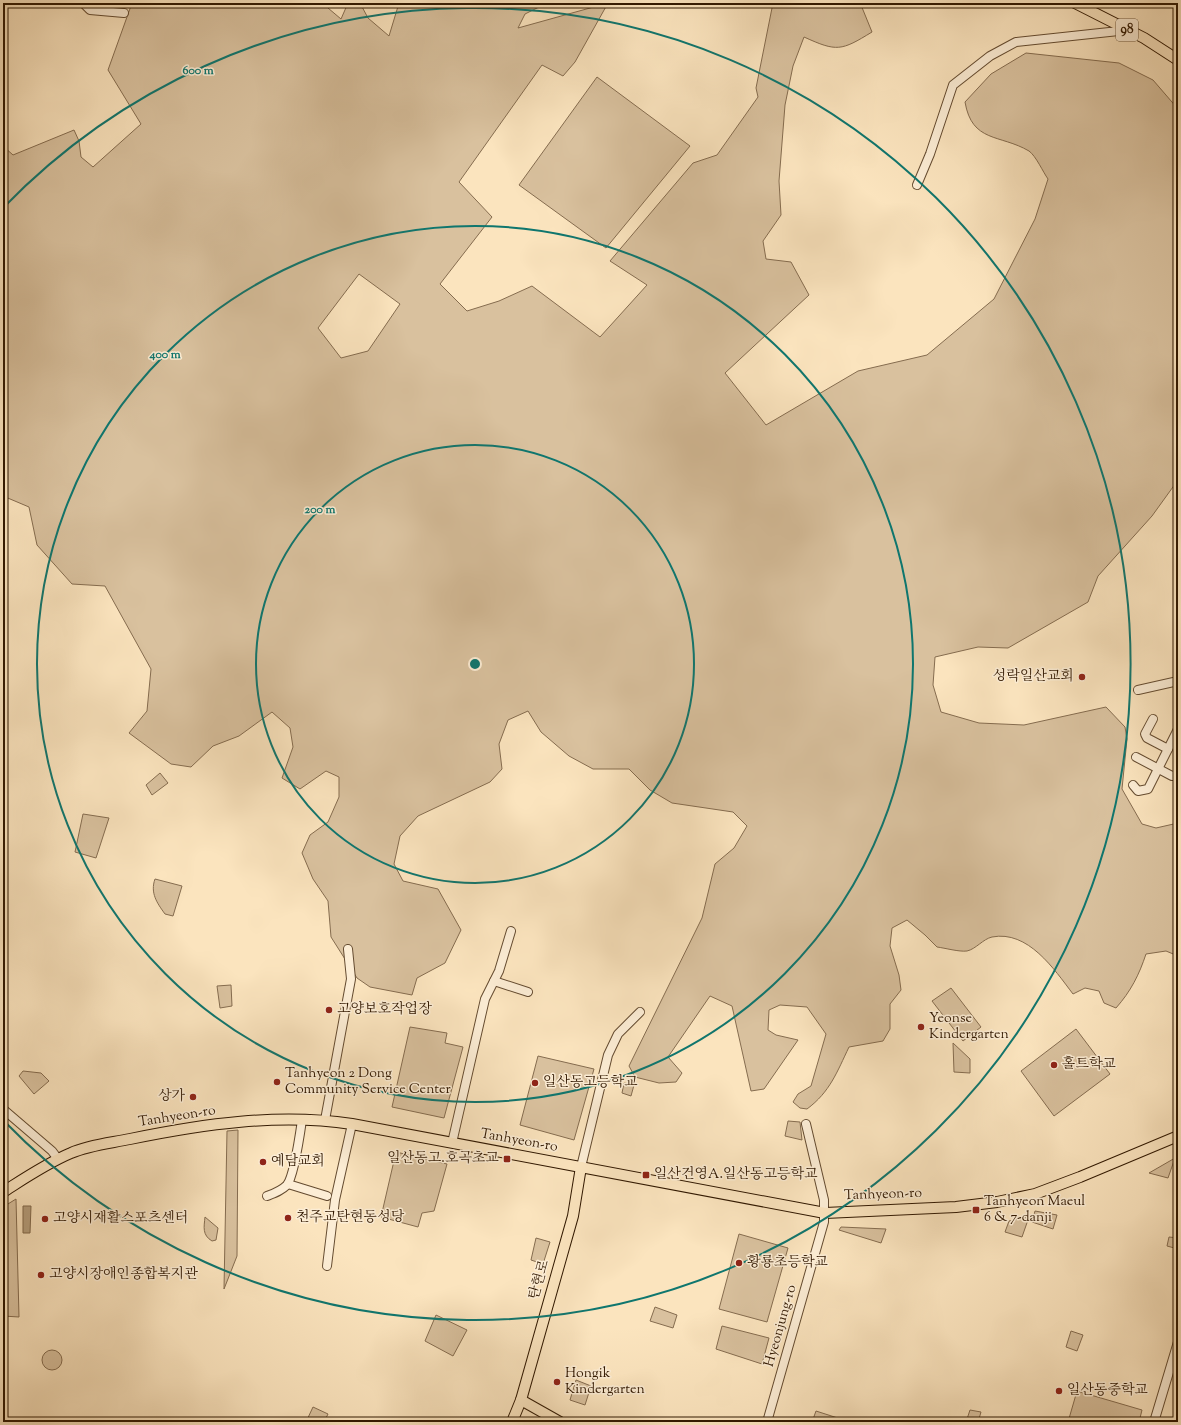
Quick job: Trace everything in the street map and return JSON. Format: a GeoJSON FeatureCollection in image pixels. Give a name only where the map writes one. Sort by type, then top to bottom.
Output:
{"type":"FeatureCollection","features":[{"type":"Feature","properties":{"kind":"main road","name":"98"},"geometry":{"type":"LineString","coordinates":[[1075,3],[1128,30],[1178,60]]}},
{"type":"Feature","properties":{"kind":"main road","name":"Tanhyeon-ro"},"geometry":{"type":"LineString","coordinates":[[3,1192],[58,1158],[86,1148],[168,1132],[263,1119],[325,1120],[352,1124],[825,1213],[956,1207],[997,1202],[1035,1194],[1178,1136]]}},
{"type":"Feature","properties":{"kind":"main road","name":"탄현로"},"geometry":{"type":"LineString","coordinates":[[512,1422],[521,1400],[573,1216],[581,1167]]}},
{"type":"Feature","properties":{"kind":"main road"},"geometry":{"type":"LineString","coordinates":[[521,1400],[560,1422]]}},
{"type":"Feature","properties":{"kind":"street"},"geometry":{"type":"LineString","coordinates":[[83,3],[90,10],[124,13]]}},
{"type":"Feature","properties":{"kind":"street"},"geometry":{"type":"LineString","coordinates":[[917,185],[930,154],[952,85],[990,56],[1016,42],[1128,30]]}},
{"type":"Feature","properties":{"kind":"street"},"geometry":{"type":"LineString","coordinates":[[1138,690],[1178,681]]}},
{"type":"Feature","properties":{"kind":"street"},"geometry":{"type":"LineString","coordinates":[[1153,718],[1145,734],[1147,738],[1168,749]]}},
{"type":"Feature","properties":{"kind":"street"},"geometry":{"type":"LineString","coordinates":[[1133,785],[1138,791],[1148,788],[1177,735]]}},
{"type":"Feature","properties":{"kind":"street"},"geometry":{"type":"LineString","coordinates":[[1136,757],[1172,776],[1178,775]]}},
{"type":"Feature","properties":{"kind":"street"},"geometry":{"type":"LineString","coordinates":[[452,1143],[484,999],[499,972],[511,931]]}},
{"type":"Feature","properties":{"kind":"street"},"geometry":{"type":"LineString","coordinates":[[325,1120],[351,979],[348,949]]}},
{"type":"Feature","properties":{"kind":"street"},"geometry":{"type":"LineString","coordinates":[[494,981],[528,992]]}},
{"type":"Feature","properties":{"kind":"street"},"geometry":{"type":"LineString","coordinates":[[581,1167],[608,1055],[618,1034],[640,1012]]}},
{"type":"Feature","properties":{"kind":"street"},"geometry":{"type":"LineString","coordinates":[[3,1109],[52,1151],[58,1158]]}},
{"type":"Feature","properties":{"kind":"street"},"geometry":{"type":"LineString","coordinates":[[267,1196],[279,1192],[288,1184],[302,1120]]}},
{"type":"Feature","properties":{"kind":"street"},"geometry":{"type":"LineString","coordinates":[[327,1266],[335,1200],[352,1124]]}},
{"type":"Feature","properties":{"kind":"street"},"geometry":{"type":"LineString","coordinates":[[806,1124],[824,1200],[825,1213]]}},
{"type":"Feature","properties":{"kind":"street"},"geometry":{"type":"LineString","coordinates":[[288,1184],[327,1196]]}},
{"type":"Feature","properties":{"kind":"street","name":"Hyeonjung-ro"},"geometry":{"type":"LineString","coordinates":[[767,1422],[825,1213]]}},
{"type":"Feature","properties":{"kind":"street"},"geometry":{"type":"LineString","coordinates":[[1154,1422],[1177,1352],[1178,1342]]}},
{"type":"Feature","properties":{"kind":"shaded area"},"geometry":{"type":"Polygon","coordinates":[[[132,3],[328,3],[328,8],[341,19],[348,3],[360,3],[368,18],[389,36],[399,3],[547,3],[525,14],[518,28],[608,3],[575,62],[563,76],[542,65],[459,182],[492,217],[440,284],[467,311],[499,301],[532,286],[600,337],[647,285],[610,261],[693,163],[717,155],[758,97],[756,88],[773,3],[859,3],[872,32],[853,43],[839,47],[824,45],[804,37],[793,66],[785,105],[779,181],[781,215],[763,241],[766,259],[791,262],[809,295],[725,373],[766,425],[858,371],[927,355],[994,299],[1035,219],[1048,179],[1032,153],[1018,146],[989,136],[974,125],[965,102],[991,74],[1026,53],[1119,63],[1153,80],[1178,109],[1178,480],[1152,516],[1098,576],[1088,602],[1008,648],[978,647],[935,657],[933,685],[941,712],[979,723],[1024,725],[1106,707],[1125,727],[1127,739],[1122,789],[1142,824],[1156,828],[1178,823],[1178,956],[1166,951],[1146,954],[1134,982],[1116,1008],[1104,1003],[1099,991],[1085,988],[1073,994],[1049,963],[1028,945],[1017,939],[1005,936],[992,937],[967,951],[952,950],[937,947],[907,920],[892,928],[890,946],[899,975],[901,990],[890,1004],[890,1029],[883,1041],[849,1047],[837,1073],[827,1089],[822,1096],[807,1109],[800,1108],[793,1102],[798,1094],[811,1086],[826,1034],[807,1007],[780,1005],[769,1010],[768,1030],[776,1035],[798,1040],[764,1089],[751,1091],[732,1006],[710,996],[668,1057],[682,1073],[676,1082],[659,1083],[635,1077],[629,1066],[702,918],[715,864],[734,848],[747,826],[733,812],[672,803],[650,790],[629,769],[593,769],[569,756],[541,732],[528,711],[508,720],[499,744],[502,769],[490,782],[418,816],[400,836],[394,864],[403,881],[438,889],[461,930],[445,963],[417,978],[412,995],[370,987],[357,978],[331,937],[328,901],[313,879],[302,853],[310,835],[328,822],[339,797],[339,777],[326,771],[300,789],[282,778],[293,747],[290,728],[272,712],[239,736],[213,746],[191,767],[171,764],[129,733],[147,711],[151,669],[105,586],[72,584],[37,545],[29,507],[3,496],[3,146],[13,155],[74,130],[79,141],[81,157],[93,167],[141,124],[108,70],[132,3]],[[359,274],[318,328],[341,358],[368,351],[400,304],[359,274]]]}},
{"type":"Feature","properties":{"kind":"shaded area"},"geometry":{"type":"Polygon","coordinates":[[[597,77],[690,146],[606,248],[519,185],[597,77]]]}},
{"type":"Feature","properties":{"kind":"shaded area"},"geometry":{"type":"Polygon","coordinates":[[[160,773],[168,783],[152,795],[146,785],[160,773]]]}},
{"type":"Feature","properties":{"kind":"shaded area"},"geometry":{"type":"Polygon","coordinates":[[[83,814],[109,818],[96,858],[75,852],[83,814]]]}},
{"type":"Feature","properties":{"kind":"shaded area"},"geometry":{"type":"Polygon","coordinates":[[[155,879],[182,886],[173,916],[165,914],[155,898],[153,889],[155,879]]]}},
{"type":"Feature","properties":{"kind":"shaded area"},"geometry":{"type":"Polygon","coordinates":[[[231,985],[232,1006],[220,1008],[217,986],[231,985]]]}},
{"type":"Feature","properties":{"kind":"shaded area"},"geometry":{"type":"Polygon","coordinates":[[[951,988],[981,1027],[963,1041],[932,1001],[951,988]]]}},
{"type":"Feature","properties":{"kind":"shaded area"},"geometry":{"type":"Polygon","coordinates":[[[410,1027],[447,1033],[445,1043],[463,1047],[444,1118],[392,1107],[410,1027]]]}},
{"type":"Feature","properties":{"kind":"shaded area"},"geometry":{"type":"Polygon","coordinates":[[[1076,1029],[1110,1074],[1054,1116],[1021,1071],[1076,1029]]]}},
{"type":"Feature","properties":{"kind":"shaded area"},"geometry":{"type":"Polygon","coordinates":[[[953,1043],[970,1059],[970,1073],[954,1072],[953,1043]]]}},
{"type":"Feature","properties":{"kind":"shaded area"},"geometry":{"type":"Polygon","coordinates":[[[538,1056],[594,1069],[574,1140],[520,1125],[538,1056]]]}},
{"type":"Feature","properties":{"kind":"shaded area"},"geometry":{"type":"Polygon","coordinates":[[[23,1071],[41,1073],[49,1081],[34,1094],[19,1076],[23,1071]]]}},
{"type":"Feature","properties":{"kind":"shaded area"},"geometry":{"type":"Polygon","coordinates":[[[624,1083],[634,1085],[631,1096],[622,1093],[624,1083]]]}},
{"type":"Feature","properties":{"kind":"shaded area"},"geometry":{"type":"Polygon","coordinates":[[[788,1121],[800,1122],[802,1140],[785,1136],[788,1121]]]}},
{"type":"Feature","properties":{"kind":"shaded area"},"geometry":{"type":"Polygon","coordinates":[[[238,1130],[237,1256],[224,1289],[227,1131],[238,1130]]]}},
{"type":"Feature","properties":{"kind":"shaded area"},"geometry":{"type":"Polygon","coordinates":[[[396,1152],[447,1164],[434,1211],[422,1213],[418,1227],[381,1217],[396,1152]]]}},
{"type":"Feature","properties":{"kind":"shaded area"},"geometry":{"type":"Polygon","coordinates":[[[1175,1158],[1168,1178],[1149,1173],[1175,1158]]]}},
{"type":"Feature","properties":{"kind":"shaded area"},"geometry":{"type":"Polygon","coordinates":[[[16,1199],[19,1317],[3,1316],[3,1207],[16,1199]]]}},
{"type":"Feature","properties":{"kind":"shaded area"},"geometry":{"type":"Polygon","coordinates":[[[23,1206],[31,1206],[30,1233],[23,1233],[23,1206]]]}},
{"type":"Feature","properties":{"kind":"shaded area"},"geometry":{"type":"Polygon","coordinates":[[[1035,1211],[1057,1215],[1053,1229],[1032,1222],[1035,1211]]]}},
{"type":"Feature","properties":{"kind":"shaded area"},"geometry":{"type":"Polygon","coordinates":[[[205,1217],[218,1228],[216,1240],[212,1241],[205,1233],[205,1217]]]}},
{"type":"Feature","properties":{"kind":"shaded area"},"geometry":{"type":"Polygon","coordinates":[[[1029,1217],[1022,1237],[1005,1232],[1009,1221],[1029,1217]]]}},
{"type":"Feature","properties":{"kind":"shaded area"},"geometry":{"type":"Polygon","coordinates":[[[841,1227],[886,1229],[881,1243],[839,1230],[841,1227]]]}},
{"type":"Feature","properties":{"kind":"shaded area"},"geometry":{"type":"Polygon","coordinates":[[[739,1234],[788,1248],[767,1322],[719,1309],[739,1234]]]}},
{"type":"Feature","properties":{"kind":"shaded area"},"geometry":{"type":"Polygon","coordinates":[[[1169,1237],[1178,1238],[1178,1249],[1167,1246],[1169,1237]]]}},
{"type":"Feature","properties":{"kind":"shaded area"},"geometry":{"type":"Polygon","coordinates":[[[536,1238],[550,1242],[543,1264],[531,1260],[536,1238]]]}},
{"type":"Feature","properties":{"kind":"shaded area"},"geometry":{"type":"Polygon","coordinates":[[[655,1307],[677,1315],[673,1328],[650,1321],[655,1307]]]}},
{"type":"Feature","properties":{"kind":"shaded area"},"geometry":{"type":"Polygon","coordinates":[[[436,1315],[467,1330],[453,1356],[425,1341],[436,1315]]]}},
{"type":"Feature","properties":{"kind":"shaded area"},"geometry":{"type":"Polygon","coordinates":[[[722,1326],[769,1338],[762,1364],[716,1349],[722,1326]]]}},
{"type":"Feature","properties":{"kind":"shaded area"},"geometry":{"type":"Polygon","coordinates":[[[1071,1331],[1083,1335],[1077,1351],[1066,1347],[1071,1331]]]}},
{"type":"Feature","properties":{"kind":"shaded area"},"geometry":{"type":"Polygon","coordinates":[[[48,1350],[56,1350],[62,1356],[62,1364],[56,1370],[48,1370],[42,1364],[42,1356],[48,1350]]]}},
{"type":"Feature","properties":{"kind":"shaded area"},"geometry":{"type":"Polygon","coordinates":[[[576,1380],[591,1386],[585,1405],[570,1400],[576,1380]]]}},
{"type":"Feature","properties":{"kind":"shaded area"},"geometry":{"type":"Polygon","coordinates":[[[1077,1391],[1142,1410],[1139,1422],[1068,1422],[1077,1391]]]}},
{"type":"Feature","properties":{"kind":"shaded area"},"geometry":{"type":"Polygon","coordinates":[[[313,1407],[328,1414],[324,1422],[306,1422],[313,1407]]]}},
{"type":"Feature","properties":{"kind":"shaded area"},"geometry":{"type":"Polygon","coordinates":[[[970,1410],[981,1412],[978,1422],[966,1422],[970,1410]]]}},
{"type":"Feature","properties":{"kind":"shaded area"},"geometry":{"type":"Polygon","coordinates":[[[816,1411],[847,1421],[847,1422],[812,1422],[816,1411]]]}},
{"type":"Feature","properties":{"kind":"place","name":"성락일산교회"},"geometry":{"type":"Point","coordinates":[1082,677]}},
{"type":"Feature","properties":{"kind":"place","name":"고양보호작업장"},"geometry":{"type":"Point","coordinates":[329,1010]}},
{"type":"Feature","properties":{"kind":"place","name":"Yeonse Kindergarten"},"geometry":{"type":"Point","coordinates":[921,1027]}},
{"type":"Feature","properties":{"kind":"place","name":"홀트학교"},"geometry":{"type":"Point","coordinates":[1054,1065]}},
{"type":"Feature","properties":{"kind":"place","name":"Tanhyeon 2 Dong Community Service Center"},"geometry":{"type":"Point","coordinates":[277,1082]}},
{"type":"Feature","properties":{"kind":"place","name":"일산동고등학교"},"geometry":{"type":"Point","coordinates":[535,1083]}},
{"type":"Feature","properties":{"kind":"place","name":"상가"},"geometry":{"type":"Point","coordinates":[193,1097]}},
{"type":"Feature","properties":{"kind":"place","name":"일산동고.호곡초교"},"geometry":{"type":"Point","coordinates":[507,1159]}},
{"type":"Feature","properties":{"kind":"place","name":"예담교회"},"geometry":{"type":"Point","coordinates":[263,1162]}},
{"type":"Feature","properties":{"kind":"place","name":"일산건영A.일산동고등학교"},"geometry":{"type":"Point","coordinates":[646,1175]}},
{"type":"Feature","properties":{"kind":"place","name":"Tanhyeon Maeul 6 & 7-danji"},"geometry":{"type":"Point","coordinates":[976,1210]}},
{"type":"Feature","properties":{"kind":"place","name":"천주교탄현동성당"},"geometry":{"type":"Point","coordinates":[288,1218]}},
{"type":"Feature","properties":{"kind":"place","name":"고양시재활스포츠센터"},"geometry":{"type":"Point","coordinates":[45,1219]}},
{"type":"Feature","properties":{"kind":"place","name":"황룡초등학교"},"geometry":{"type":"Point","coordinates":[739,1263]}},
{"type":"Feature","properties":{"kind":"place","name":"고양시장애인종합복지관"},"geometry":{"type":"Point","coordinates":[41,1275]}},
{"type":"Feature","properties":{"kind":"place","name":"Hongik Kindergarten"},"geometry":{"type":"Point","coordinates":[557,1382]}},
{"type":"Feature","properties":{"kind":"place","name":"일산동중학교"},"geometry":{"type":"Point","coordinates":[1059,1391]}}]}
